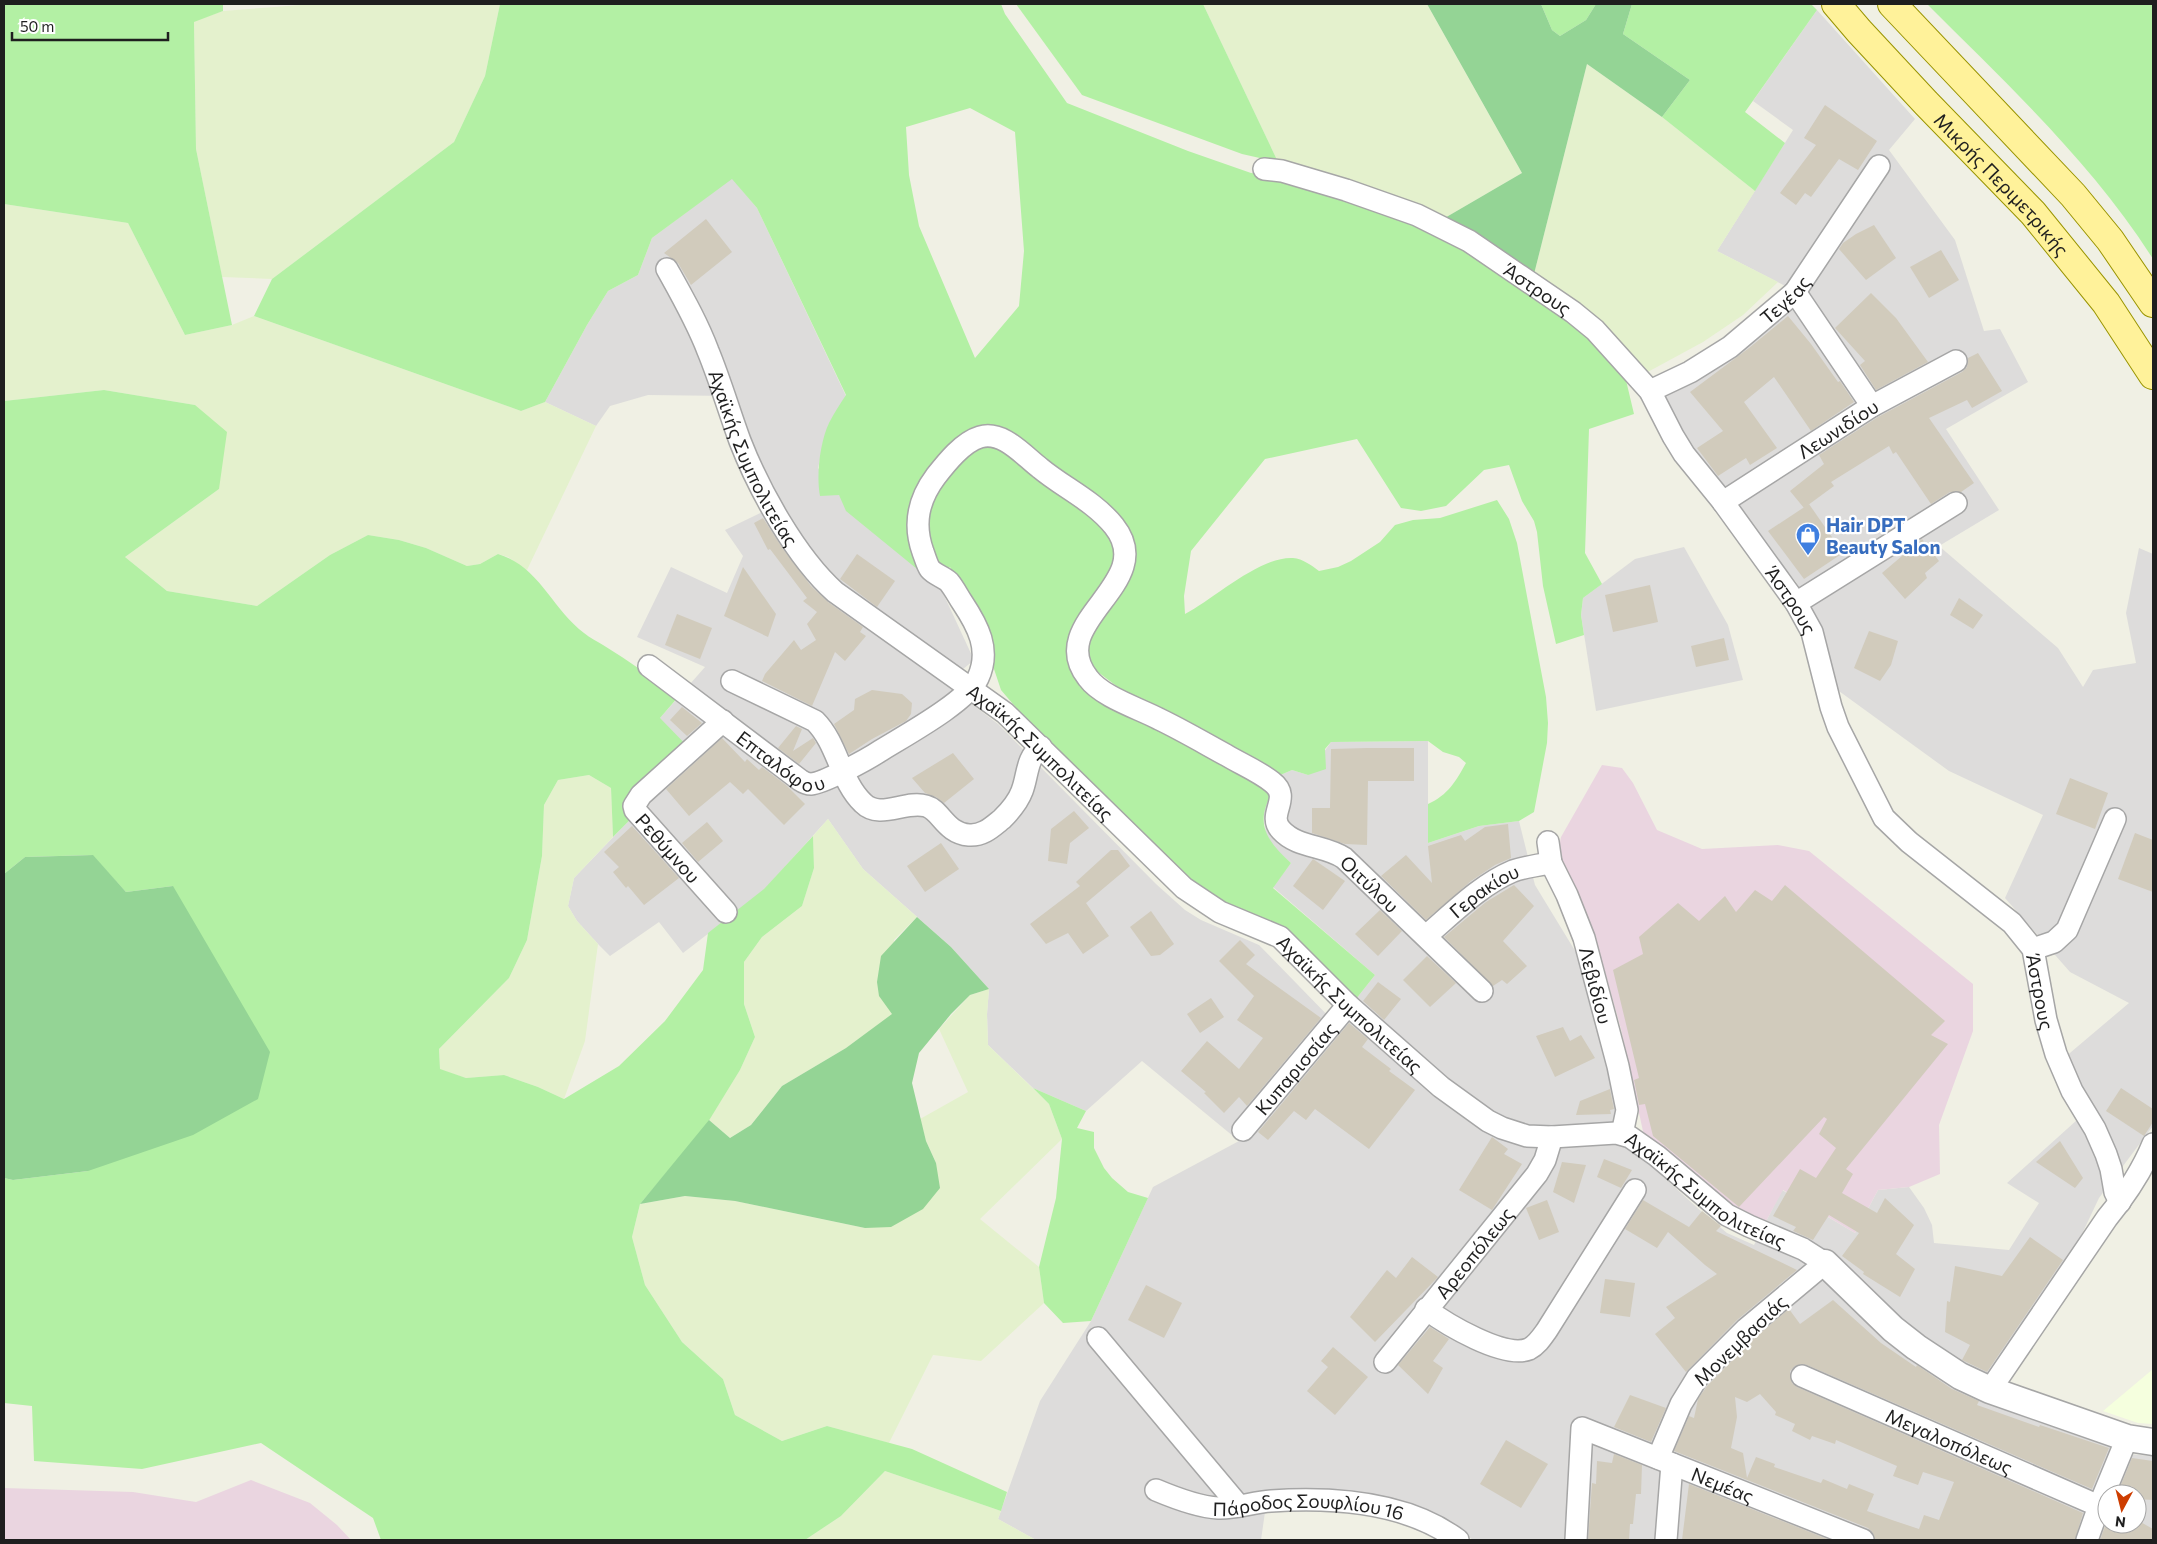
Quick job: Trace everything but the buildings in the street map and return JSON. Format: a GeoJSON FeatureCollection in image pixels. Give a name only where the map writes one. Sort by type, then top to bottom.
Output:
{"type":"FeatureCollection","features":[{"type":"Feature","properties":{"kind":"main road","name":"Μικρής Περιμετρικής"},"geometry":{"type":"LineString","coordinates":[[1836,4],[1919,96],[2033,213],[2106,303],[2153,375]]}},
{"type":"Feature","properties":{"kind":"main road"},"geometry":{"type":"LineString","coordinates":[[1892,4],[2073,195],[2110,240],[2153,303]]}},
{"type":"Feature","properties":{"kind":"street","name":"Τεγέας"},"geometry":{"type":"LineString","coordinates":[[1650,392],[1696,369],[1730,347],[1795,292],[1879,166]]}},
{"type":"Feature","properties":{"kind":"street","name":"Άστρους"},"geometry":{"type":"LineString","coordinates":[[1264,169],[1282,171],[1346,190],[1417,215],[1469,240],[1573,312],[1619,356],[1650,392],[1684,454],[1723,502],[1796,603],[1812,632],[1830,707],[1838,727],[1884,818],[1909,842],[2012,923],[2033,949],[2046,1020],[2056,1054],[2072,1091],[2095,1129],[2106,1154],[2115,1192],[2120,1202]]}},
{"type":"Feature","properties":{"kind":"street","name":"Αχαϊκής Συμπολιτείας"},"geometry":{"type":"LineString","coordinates":[[667,269],[702,337],[741,444],[784,527],[808,562],[835,592],[1005,713],[1184,888],[1210,907],[1280,937],[1348,1005],[1441,1087],[1473,1112],[1502,1128],[1514,1132],[1552,1137],[1622,1134],[1638,1141],[1727,1215],[1803,1249],[1825,1263],[1888,1325],[1916,1347],[1960,1376],[1990,1390],[2127,1438],[2153,1442]]}},
{"type":"Feature","properties":{"kind":"street"},"geometry":{"type":"LineString","coordinates":[[1795,292],[1872,406]]}},
{"type":"Feature","properties":{"kind":"street","name":"Λεωνιδίου"},"geometry":{"type":"LineString","coordinates":[[1723,502],[1872,406],[1956,361]]}},
{"type":"Feature","properties":{"kind":"street","name":"Οιτύλου"},"geometry":{"type":"LineString","coordinates":[[971,690],[982,665],[984,654],[981,638],[971,617],[949,582],[930,569],[922,549],[917,522],[922,499],[942,468],[964,446],[979,437],[990,436],[1008,443],[1050,476],[1088,502],[1113,525],[1124,546],[1124,566],[1120,577],[1090,617],[1081,634],[1080,659],[1083,670],[1090,680],[1104,692],[1184,732],[1262,775],[1277,786],[1281,796],[1276,819],[1280,829],[1297,841],[1334,852],[1344,858],[1482,991]]}},
{"type":"Feature","properties":{"kind":"street"},"geometry":{"type":"LineString","coordinates":[[1796,603],[1956,503]]}},
{"type":"Feature","properties":{"kind":"street","name":"Επταλόφου"},"geometry":{"type":"LineString","coordinates":[[649,666],[795,777],[807,783],[819,782],[874,755],[971,690]]}},
{"type":"Feature","properties":{"kind":"street"},"geometry":{"type":"LineString","coordinates":[[732,681],[815,722],[821,727],[835,750],[857,796],[867,807],[886,810],[913,805],[926,806],[955,831],[968,835],[977,835],[987,831],[1013,808],[1022,791],[1031,758],[1041,747]]}},
{"type":"Feature","properties":{"kind":"street","name":"Ρεθύμνου"},"geometry":{"type":"LineString","coordinates":[[723,721],[641,795],[634,806],[635,810],[726,912]]}},
{"type":"Feature","properties":{"kind":"street"},"geometry":{"type":"LineString","coordinates":[[2033,949],[2054,942],[2067,930],[2115,819]]}},
{"type":"Feature","properties":{"kind":"street","name":"Λεβιδίου"},"geometry":{"type":"LineString","coordinates":[[1548,842],[1551,863],[1576,916],[1604,1010],[1618,1066],[1626,1110],[1622,1134]]}},
{"type":"Feature","properties":{"kind":"street","name":"Γερακίου"},"geometry":{"type":"LineString","coordinates":[[1426,936],[1460,906],[1498,879],[1514,871],[1551,863]]}},
{"type":"Feature","properties":{"kind":"street","name":"Κυπαρισσίας"},"geometry":{"type":"LineString","coordinates":[[1243,1130],[1348,1005]]}},
{"type":"Feature","properties":{"kind":"street","name":"Αρεοπόλεως"},"geometry":{"type":"LineString","coordinates":[[1385,1362],[1537,1174],[1545,1160],[1552,1137]]}},
{"type":"Feature","properties":{"kind":"street"},"geometry":{"type":"LineString","coordinates":[[1990,1390],[2107,1218],[2120,1202],[2143,1166],[2153,1144]]}},
{"type":"Feature","properties":{"kind":"street"},"geometry":{"type":"LineString","coordinates":[[1426,1309],[1445,1322],[1490,1344],[1522,1351],[1532,1347],[1547,1330],[1635,1190]]}},
{"type":"Feature","properties":{"kind":"street","name":"Μονεμβασιάς"},"geometry":{"type":"LineString","coordinates":[[1666,1540],[1665,1461],[1682,1404],[1696,1378],[1746,1329],[1825,1263]]}},
{"type":"Feature","properties":{"kind":"street"},"geometry":{"type":"LineString","coordinates":[[1098,1338],[1239,1506]]}},
{"type":"Feature","properties":{"kind":"street","name":"Μεγαλοπόλεως"},"geometry":{"type":"LineString","coordinates":[[1802,1376],[2097,1505]]}},
{"type":"Feature","properties":{"kind":"street","name":"Νεμέας"},"geometry":{"type":"LineString","coordinates":[[1576,1540],[1582,1428],[1863,1540]]}},
{"type":"Feature","properties":{"kind":"street"},"geometry":{"type":"LineString","coordinates":[[2108,1484],[2127,1438]]}},
{"type":"Feature","properties":{"kind":"street","name":"Πάροδος Σουφλίου 16"},"geometry":{"type":"LineString","coordinates":[[1156,1490],[1183,1500],[1217,1508],[1255,1502],[1287,1500],[1350,1503],[1409,1516],[1438,1527],[1458,1540]]}},
{"type":"Feature","properties":{"kind":"street"},"geometry":{"type":"LineString","coordinates":[[2087,1540],[2097,1512]]}},
{"type":"Feature","properties":{"kind":"shaded area"},"geometry":{"type":"Polygon","coordinates":[[[314,4],[500,4],[485,76],[454,142],[272,279],[222,277],[196,149],[194,21],[223,11],[314,4]]]}},
{"type":"Feature","properties":{"kind":"shaded area"},"geometry":{"type":"Polygon","coordinates":[[[1203,4],[1427,4],[1522,173],[1443,219],[1278,162],[1203,4]]]}},
{"type":"Feature","properties":{"kind":"shaded area"},"geometry":{"type":"Polygon","coordinates":[[[1817,10],[1915,119],[1889,150],[1955,240],[1984,331],[2000,329],[2028,382],[1946,429],[1999,510],[1939,546],[2058,648],[2083,687],[2093,670],[2136,663],[2126,613],[2139,548],[2153,554],[2153,1126],[2099,1198],[2072,1255],[1980,1393],[2025,1417],[2129,1454],[2153,1456],[2153,1540],[1473,1540],[1456,1527],[1432,1513],[1406,1502],[1375,1496],[1268,1491],[1261,1540],[1036,1540],[998,1519],[1040,1401],[1091,1321],[1153,1187],[1239,1141],[1142,1061],[1086,1111],[1033,1088],[988,1045],[987,1014],[989,989],[951,947],[863,869],[828,819],[761,893],[683,953],[659,922],[610,956],[577,921],[568,906],[574,878],[644,805],[660,718],[705,667],[637,637],[671,567],[727,593],[743,556],[725,530],[779,504],[730,396],[648,395],[610,406],[596,426],[545,402],[587,325],[608,291],[638,275],[652,238],[732,178],[757,208],[846,396],[829,424],[818,468],[839,495],[942,591],[974,660],[945,684],[998,724],[1156,884],[1185,910],[1201,920],[1259,945],[1336,1024],[1375,975],[1273,887],[1291,863],[1273,847],[1266,834],[1263,811],[1265,804],[1273,791],[1278,776],[1292,770],[1308,775],[1331,742],[1428,741],[1428,843],[1479,826],[1519,821],[1535,885],[1577,954],[1603,1033],[1627,1144],[1703,1213],[1727,1233],[1754,1245],[1782,1190],[1855,1233],[1878,1190],[1909,1187],[1924,1208],[1932,1225],[1934,1243],[2009,1250],[2039,1203],[2007,1183],[2087,1111],[2064,1058],[2129,1003],[2070,972],[2005,898],[2043,815],[1949,771],[1832,686],[1826,645],[1817,618],[1796,582],[1692,451],[1655,391],[1797,292],[1717,251],[1793,130],[1753,101],[1817,10]]]}},
{"type":"Feature","properties":{"kind":"shaded area"},"geometry":{"type":"Polygon","coordinates":[[[1587,64],[1662,117],[1755,191],[1717,251],[1778,282],[1743,315],[1703,342],[1644,374],[1533,278],[1587,64]]]}},
{"type":"Feature","properties":{"kind":"shaded area"},"geometry":{"type":"Polygon","coordinates":[[[4,204],[128,223],[185,335],[232,325],[254,316],[521,411],[545,402],[596,426],[527,570],[508,557],[498,554],[480,564],[467,566],[426,548],[399,540],[368,535],[330,555],[257,606],[167,591],[125,557],[219,489],[195,405],[104,390],[4,401],[4,204]]]}},
{"type":"Feature","properties":{"kind":"shaded area"},"geometry":{"type":"Polygon","coordinates":[[[1684,547],[1728,625],[1743,680],[1596,711],[1581,615],[1583,598],[1635,559],[1684,547]]]}},
{"type":"Feature","properties":{"kind":"shaded area"},"geometry":{"type":"Polygon","coordinates":[[[1602,765],[1622,768],[1633,783],[1657,830],[1702,849],[1778,845],[1809,851],[1973,984],[1973,1031],[1939,1125],[1940,1174],[1909,1187],[1878,1190],[1855,1233],[1783,1190],[1765,1223],[1734,1213],[1644,1136],[1621,1029],[1602,961],[1587,917],[1561,859],[1559,847],[1561,837],[1602,765]]]}},
{"type":"Feature","properties":{"kind":"shaded area"},"geometry":{"type":"Polygon","coordinates":[[[589,775],[611,788],[613,837],[574,878],[568,906],[577,921],[598,944],[585,1041],[564,1099],[504,1075],[466,1078],[440,1070],[439,1049],[509,978],[527,940],[542,856],[544,805],[558,780],[589,775]]]}},
{"type":"Feature","properties":{"kind":"shaded area"},"geometry":{"type":"Polygon","coordinates":[[[828,819],[863,869],[917,917],[894,940],[893,1014],[846,1048],[782,1086],[751,1125],[730,1138],[709,1120],[740,1070],[755,1037],[744,1004],[744,962],[762,937],[802,906],[814,868],[813,836],[828,819]]]}},
{"type":"Feature","properties":{"kind":"shaded area"},"geometry":{"type":"Polygon","coordinates":[[[989,989],[987,1014],[988,1045],[1049,1104],[1062,1139],[980,1219],[1039,1267],[1044,1303],[981,1361],[933,1355],[889,1443],[827,1426],[782,1441],[735,1415],[723,1379],[682,1342],[645,1285],[632,1237],[640,1204],[685,1196],[735,1201],[865,1228],[936,1163],[926,1141],[920,1119],[968,1092],[939,1029],[970,995],[989,989]]]}},
{"type":"Feature","properties":{"kind":"shaded area"},"geometry":{"type":"Polygon","coordinates":[[[2153,1369],[2153,1424],[2138,1423],[2103,1411],[2153,1369]]]}},
{"type":"Feature","properties":{"kind":"shaded area"},"geometry":{"type":"Polygon","coordinates":[[[885,1471],[1001,1511],[998,1519],[1036,1540],[805,1540],[841,1516],[885,1471]]]}},
{"type":"Feature","properties":{"kind":"shaded area"},"geometry":{"type":"Polygon","coordinates":[[[251,1480],[310,1503],[337,1525],[351,1540],[4,1540],[4,1488],[133,1492],[196,1502],[251,1480]]]}},
{"type":"Feature","properties":{"kind":"green space"},"geometry":{"type":"Polygon","coordinates":[[[4,4],[223,4],[223,11],[194,22],[196,149],[232,325],[185,335],[128,223],[4,204],[4,4]]]}},
{"type":"Feature","properties":{"kind":"green space"},"geometry":{"type":"Polygon","coordinates":[[[500,4],[1001,4],[1005,14],[1067,103],[1188,151],[1251,173],[1271,175],[1422,221],[1575,320],[1625,376],[1634,414],[1589,429],[1585,553],[1602,584],[1583,598],[1581,615],[1584,635],[1556,644],[1543,586],[1537,532],[1534,521],[1522,501],[1509,465],[1484,470],[1446,506],[1421,511],[1401,508],[1357,439],[1265,459],[1191,551],[1184,596],[1185,614],[1266,564],[1280,559],[1293,558],[1304,561],[1319,571],[1338,567],[1380,542],[1395,525],[1413,520],[1440,518],[1497,500],[1509,519],[1517,543],[1546,697],[1547,743],[1534,812],[1519,821],[1479,826],[1428,843],[1428,804],[1446,792],[1455,782],[1466,763],[1459,757],[1443,752],[1428,741],[1331,742],[1325,749],[1326,769],[1308,775],[1292,770],[1278,776],[1162,709],[1119,688],[1094,669],[1074,666],[1273,791],[1264,813],[1266,830],[1269,839],[1275,847],[1291,863],[1273,888],[1375,975],[1352,1004],[1316,969],[1194,888],[1023,716],[1001,690],[967,599],[950,567],[933,582],[846,511],[839,495],[820,496],[819,469],[823,439],[829,423],[846,395],[757,208],[732,179],[652,238],[638,275],[608,291],[545,402],[521,411],[254,316],[272,279],[454,142],[485,76],[500,4]],[[970,108],[906,127],[909,175],[919,226],[975,358],[1019,306],[1024,251],[1015,132],[970,108]]]}},
{"type":"Feature","properties":{"kind":"green space"},"geometry":{"type":"Polygon","coordinates":[[[1016,4],[1203,4],[1278,162],[1242,154],[1082,95],[1016,4]]]}},
{"type":"Feature","properties":{"kind":"green space"},"geometry":{"type":"Polygon","coordinates":[[[1427,4],[1541,4],[1552,30],[1560,36],[1586,20],[1596,4],[1632,4],[1623,34],[1690,80],[1662,117],[1587,64],[1533,278],[1443,219],[1522,173],[1427,4]]]}},
{"type":"Feature","properties":{"kind":"green space"},"geometry":{"type":"Polygon","coordinates":[[[1541,4],[1596,4],[1586,20],[1560,36],[1552,30],[1541,4]]]}},
{"type":"Feature","properties":{"kind":"green space"},"geometry":{"type":"Polygon","coordinates":[[[1632,4],[1811,4],[1817,10],[1745,112],[1785,143],[1755,191],[1662,117],[1690,80],[1623,34],[1632,4]]]}},
{"type":"Feature","properties":{"kind":"green space"},"geometry":{"type":"Polygon","coordinates":[[[1927,4],[2153,4],[2153,259],[2129,224],[2076,157],[2017,94],[1927,4]]]}},
{"type":"Feature","properties":{"kind":"green space"},"geometry":{"type":"Polygon","coordinates":[[[104,390],[195,405],[227,432],[219,489],[125,557],[167,591],[257,606],[330,555],[368,535],[399,540],[426,548],[467,566],[480,564],[498,554],[512,560],[535,578],[563,612],[584,633],[679,696],[660,718],[695,754],[613,837],[611,788],[589,775],[558,780],[544,805],[542,856],[527,940],[509,978],[439,1049],[440,1069],[466,1078],[504,1075],[564,1099],[619,1066],[665,1021],[703,970],[708,933],[764,889],[813,836],[814,868],[802,906],[762,937],[744,962],[744,1004],[755,1037],[740,1070],[705,1127],[640,1204],[632,1237],[645,1285],[682,1342],[723,1379],[735,1415],[782,1441],[827,1426],[912,1449],[1007,1492],[1001,1511],[885,1471],[841,1516],[805,1540],[381,1540],[373,1518],[261,1443],[142,1469],[34,1461],[32,1406],[4,1403],[4,1178],[13,1180],[88,1171],[173,886],[126,892],[92,855],[25,857],[4,874],[4,401],[104,390]]]}},
{"type":"Feature","properties":{"kind":"green space"},"geometry":{"type":"Polygon","coordinates":[[[93,855],[126,892],[173,886],[270,1052],[258,1099],[193,1135],[88,1171],[13,1180],[4,1178],[4,874],[25,857],[93,855]]]}},
{"type":"Feature","properties":{"kind":"green space"},"geometry":{"type":"Polygon","coordinates":[[[917,917],[951,947],[989,989],[970,995],[951,1014],[919,1053],[912,1083],[926,1141],[936,1163],[940,1188],[923,1209],[891,1227],[865,1228],[735,1201],[685,1196],[640,1204],[709,1120],[730,1138],[751,1125],[782,1086],[846,1048],[892,1014],[879,996],[877,982],[881,956],[917,917]]]}},
{"type":"Feature","properties":{"kind":"green space"},"geometry":{"type":"Polygon","coordinates":[[[1033,1088],[1086,1111],[1077,1128],[1094,1132],[1094,1148],[1104,1168],[1128,1192],[1148,1198],[1091,1321],[1063,1323],[1044,1303],[1039,1267],[1056,1198],[1062,1139],[1049,1104],[1033,1088]]]}},
{"type":"Feature","properties":{"kind":"place","name":"Hair DPT Beauty Salon"},"geometry":{"type":"Point","coordinates":[1808,556]}}]}
